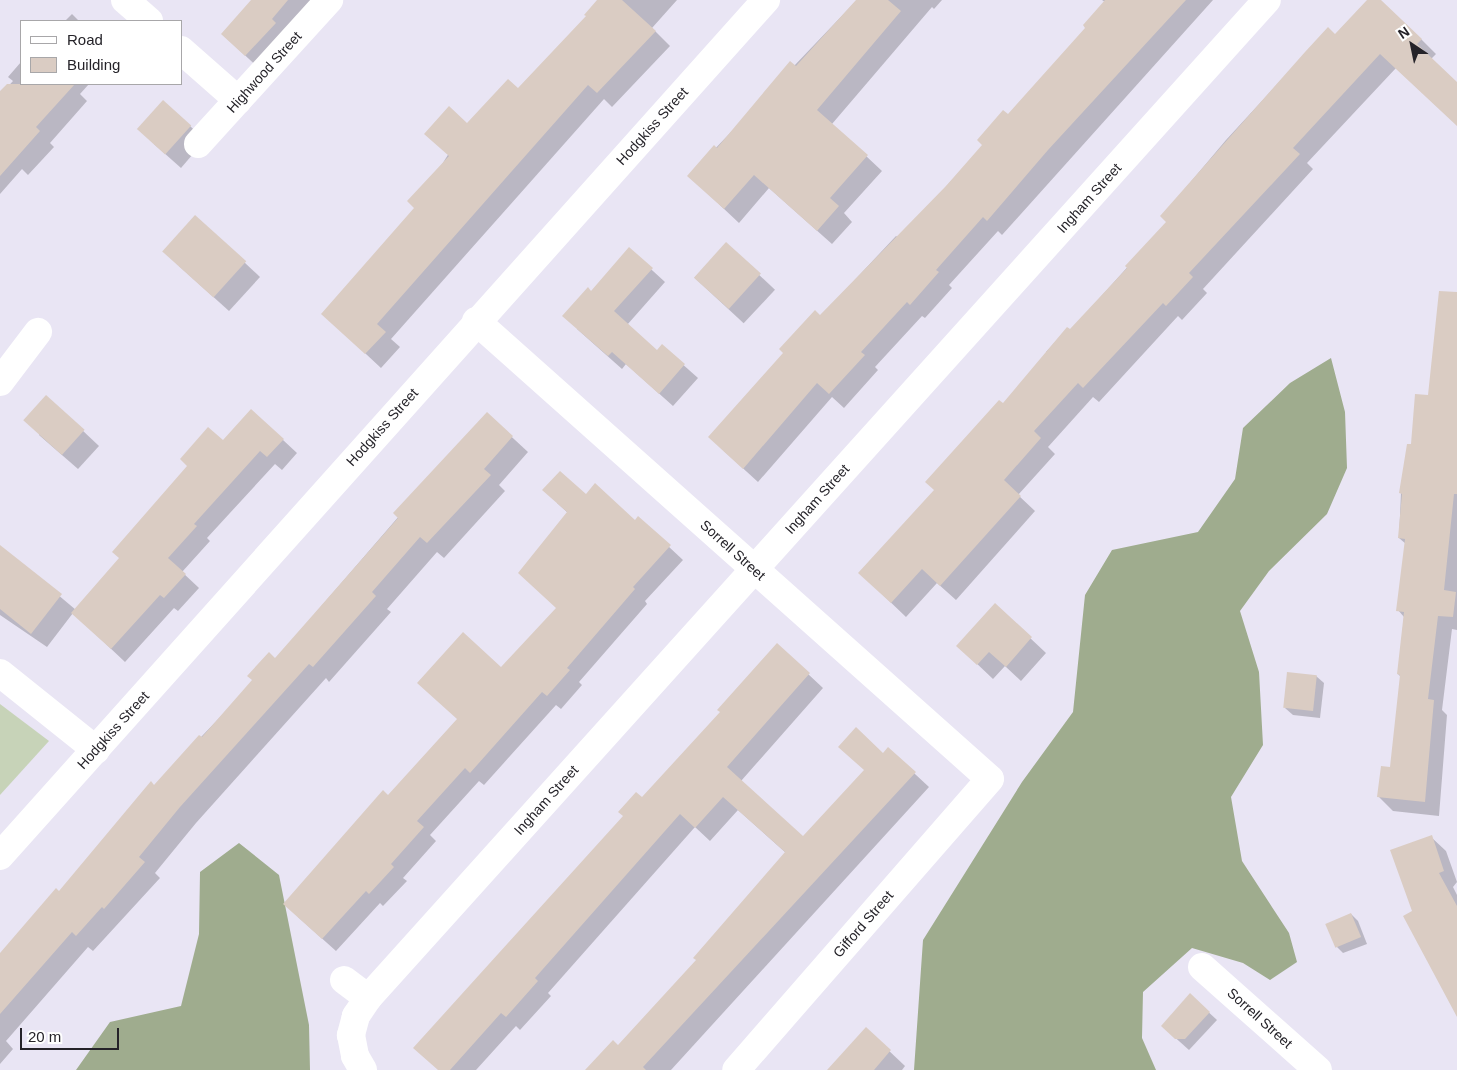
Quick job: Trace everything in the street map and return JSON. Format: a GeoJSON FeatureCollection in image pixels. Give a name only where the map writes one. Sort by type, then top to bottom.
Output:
{"type":"FeatureCollection","features":[{"type":"Feature","properties":{"kind":"street"},"geometry":{"type":"LineString","coordinates":[[125,0],[148,20]]}},
{"type":"Feature","properties":{"kind":"street","name":"Highwood Street"},"geometry":{"type":"LineString","coordinates":[[198,144],[329,0]]}},
{"type":"Feature","properties":{"kind":"street","name":"Hodgkiss Street"},"geometry":{"type":"LineString","coordinates":[[0,856],[476,321],[766,0]]}},
{"type":"Feature","properties":{"kind":"street","name":"Ingham Street"},"geometry":{"type":"LineString","coordinates":[[363,1070],[355,1056],[351,1035],[356,1016],[368,998],[1268,0]]}},
{"type":"Feature","properties":{"kind":"street"},"geometry":{"type":"LineString","coordinates":[[182,51],[238,100]]}},
{"type":"Feature","properties":{"kind":"street","name":"Sorrell Street"},"geometry":{"type":"LineString","coordinates":[[476,321],[990,779]]}},
{"type":"Feature","properties":{"kind":"street"},"geometry":{"type":"LineString","coordinates":[[0,382],[38,332]]}},
{"type":"Feature","properties":{"kind":"street"},"geometry":{"type":"LineString","coordinates":[[0,673],[96,750]]}},
{"type":"Feature","properties":{"kind":"street","name":"Gifford Street"},"geometry":{"type":"LineString","coordinates":[[736,1070],[990,779]]}},
{"type":"Feature","properties":{"kind":"street","name":"Sorrell Street"},"geometry":{"type":"LineString","coordinates":[[1202,967],[1318,1070]]}},
{"type":"Feature","properties":{"kind":"street"},"geometry":{"type":"LineString","coordinates":[[344,980],[368,998]]}},
{"type":"Feature","properties":{"kind":"green space"},"geometry":{"type":"Polygon","coordinates":[[[1331,358],[1345,412],[1347,468],[1327,514],[1269,571],[1240,611],[1259,672],[1263,745],[1231,797],[1242,861],[1289,933],[1297,962],[1270,980],[1243,963],[1192,948],[1143,992],[1142,1038],[1156,1070],[914,1070],[923,940],[1022,782],[1073,712],[1085,595],[1112,550],[1198,532],[1235,479],[1243,428],[1290,383],[1331,358]]]}},
{"type":"Feature","properties":{"kind":"green space"},"geometry":{"type":"Polygon","coordinates":[[[0,704],[49,741],[0,795],[0,704]]]}},
{"type":"Feature","properties":{"kind":"green space"},"geometry":{"type":"Polygon","coordinates":[[[239,843],[279,875],[309,1025],[310,1070],[76,1070],[110,1022],[181,1006],[199,934],[200,872],[239,843]]]}},
{"type":"Feature","properties":{"kind":"building"},"geometry":{"type":"Polygon","coordinates":[[[251,0],[288,0],[272,19],[276,23],[245,56],[221,34],[251,0]]]}},
{"type":"Feature","properties":{"kind":"building"},"geometry":{"type":"Polygon","coordinates":[[[597,0],[622,0],[656,31],[597,93],[588,85],[377,324],[386,332],[365,354],[321,314],[414,208],[407,201],[449,156],[424,134],[449,106],[467,123],[508,79],[518,88],[586,16],[584,15],[597,0]]]}},
{"type":"Feature","properties":{"kind":"building"},"geometry":{"type":"Polygon","coordinates":[[[856,0],[888,0],[901,11],[817,110],[868,155],[830,198],[839,206],[817,231],[754,175],[724,209],[687,176],[714,145],[717,148],[790,61],[796,66],[856,0]]]}},
{"type":"Feature","properties":{"kind":"building"},"geometry":{"type":"Polygon","coordinates":[[[1105,0],[1186,0],[1048,150],[987,221],[983,217],[936,270],[939,272],[910,305],[907,302],[861,352],[865,355],[829,394],[817,383],[743,469],[708,437],[783,353],[779,349],[815,310],[820,315],[946,186],[982,145],[977,140],[1003,110],[1008,114],[1085,28],[1083,25],[1105,0]]]}},
{"type":"Feature","properties":{"kind":"building"},"geometry":{"type":"Polygon","coordinates":[[[1367,0],[1381,0],[1422,39],[1417,44],[1457,82],[1457,126],[1380,54],[1293,148],[1300,154],[1189,273],[1193,277],[1166,306],[1163,303],[1083,388],[1078,383],[1034,431],[1041,438],[1004,480],[1021,496],[940,586],[922,569],[891,603],[858,573],[934,490],[925,482],[999,400],[1003,403],[1067,327],[1070,329],[1127,268],[1125,266],[1166,222],[1160,216],[1305,52],[1328,27],[1335,34],[1367,0]]]}},
{"type":"Feature","properties":{"kind":"building"},"geometry":{"type":"Polygon","coordinates":[[[7,84],[74,85],[36,127],[40,131],[0,176],[0,91],[7,84]]]}},
{"type":"Feature","properties":{"kind":"building"},"geometry":{"type":"Polygon","coordinates":[[[163,100],[191,125],[165,154],[137,129],[163,100]]]}},
{"type":"Feature","properties":{"kind":"building"},"geometry":{"type":"Polygon","coordinates":[[[195,215],[246,261],[213,298],[162,251],[195,215]]]}},
{"type":"Feature","properties":{"kind":"building"},"geometry":{"type":"Polygon","coordinates":[[[726,242],[761,273],[729,309],[694,278],[726,242]]]}},
{"type":"Feature","properties":{"kind":"building"},"geometry":{"type":"Polygon","coordinates":[[[629,247],[653,268],[614,311],[657,350],[662,344],[685,364],[659,394],[612,352],[608,356],[562,316],[588,287],[591,291],[629,247]]]}},
{"type":"Feature","properties":{"kind":"building"},"geometry":{"type":"Polygon","coordinates":[[[1439,291],[1457,292],[1457,494],[1454,494],[1444,590],[1456,592],[1453,617],[1438,616],[1428,699],[1434,700],[1425,802],[1377,797],[1381,766],[1390,767],[1400,675],[1397,674],[1404,612],[1396,611],[1405,539],[1398,538],[1402,494],[1399,493],[1407,444],[1411,444],[1415,394],[1428,395],[1439,291]]]}},
{"type":"Feature","properties":{"kind":"building"},"geometry":{"type":"Polygon","coordinates":[[[46,395],[85,430],[62,455],[23,420],[46,395]]]}},
{"type":"Feature","properties":{"kind":"building"},"geometry":{"type":"Polygon","coordinates":[[[251,409],[284,439],[267,457],[260,451],[194,524],[197,526],[168,558],[186,574],[164,598],[160,595],[111,649],[71,613],[119,558],[112,552],[187,466],[180,459],[208,427],[223,440],[251,409]]]}},
{"type":"Feature","properties":{"kind":"building"},"geometry":{"type":"Polygon","coordinates":[[[487,412],[513,436],[484,469],[491,475],[427,543],[420,537],[372,592],[376,596],[313,667],[309,664],[180,807],[139,857],[145,862],[104,909],[102,907],[76,936],[72,932],[0,1014],[0,953],[56,888],[59,891],[151,781],[154,785],[199,735],[202,737],[252,680],[247,676],[269,652],[275,658],[398,518],[393,513],[487,412]]]}},
{"type":"Feature","properties":{"kind":"building"},"geometry":{"type":"Polygon","coordinates":[[[560,471],[586,494],[595,483],[635,520],[638,516],[671,545],[633,587],[635,589],[567,668],[570,670],[547,696],[542,692],[470,773],[465,768],[417,821],[424,827],[391,864],[394,867],[369,894],[366,891],[322,939],[283,904],[383,790],[388,795],[457,719],[417,683],[463,632],[501,667],[556,608],[518,573],[567,512],[542,490],[560,471]]]}},
{"type":"Feature","properties":{"kind":"building"},"geometry":{"type":"Polygon","coordinates":[[[0,545],[62,594],[31,634],[0,609],[0,545]]]}},
{"type":"Feature","properties":{"kind":"building"},"geometry":{"type":"Polygon","coordinates":[[[995,603],[1032,637],[1006,667],[989,652],[977,665],[956,646],[995,603]]]}},
{"type":"Feature","properties":{"kind":"building"},"geometry":{"type":"Polygon","coordinates":[[[777,643],[810,673],[727,767],[803,836],[864,770],[838,747],[856,727],[883,753],[888,747],[916,772],[643,1067],[646,1070],[585,1070],[613,1040],[618,1045],[696,960],[693,958],[785,852],[723,797],[695,828],[680,814],[535,978],[538,981],[506,1017],[501,1013],[450,1070],[438,1070],[413,1048],[623,816],[618,812],[636,792],[642,797],[720,712],[717,710],[777,643]]]}},
{"type":"Feature","properties":{"kind":"building"},"geometry":{"type":"Polygon","coordinates":[[[1287,672],[1317,675],[1313,711],[1283,708],[1287,672]]]}},
{"type":"Feature","properties":{"kind":"building"},"geometry":{"type":"Polygon","coordinates":[[[1432,835],[1444,871],[1439,873],[1457,906],[1457,1017],[1403,916],[1412,911],[1390,850],[1432,835]]]}},
{"type":"Feature","properties":{"kind":"building"},"geometry":{"type":"Polygon","coordinates":[[[1351,913],[1361,937],[1335,948],[1325,924],[1351,913]]]}},
{"type":"Feature","properties":{"kind":"building"},"geometry":{"type":"Polygon","coordinates":[[[1190,993],[1210,1012],[1185,1039],[1175,1039],[1161,1026],[1190,993]]]}},
{"type":"Feature","properties":{"kind":"building"},"geometry":{"type":"Polygon","coordinates":[[[866,1027],[891,1050],[874,1070],[827,1070],[866,1027]]]}}]}
